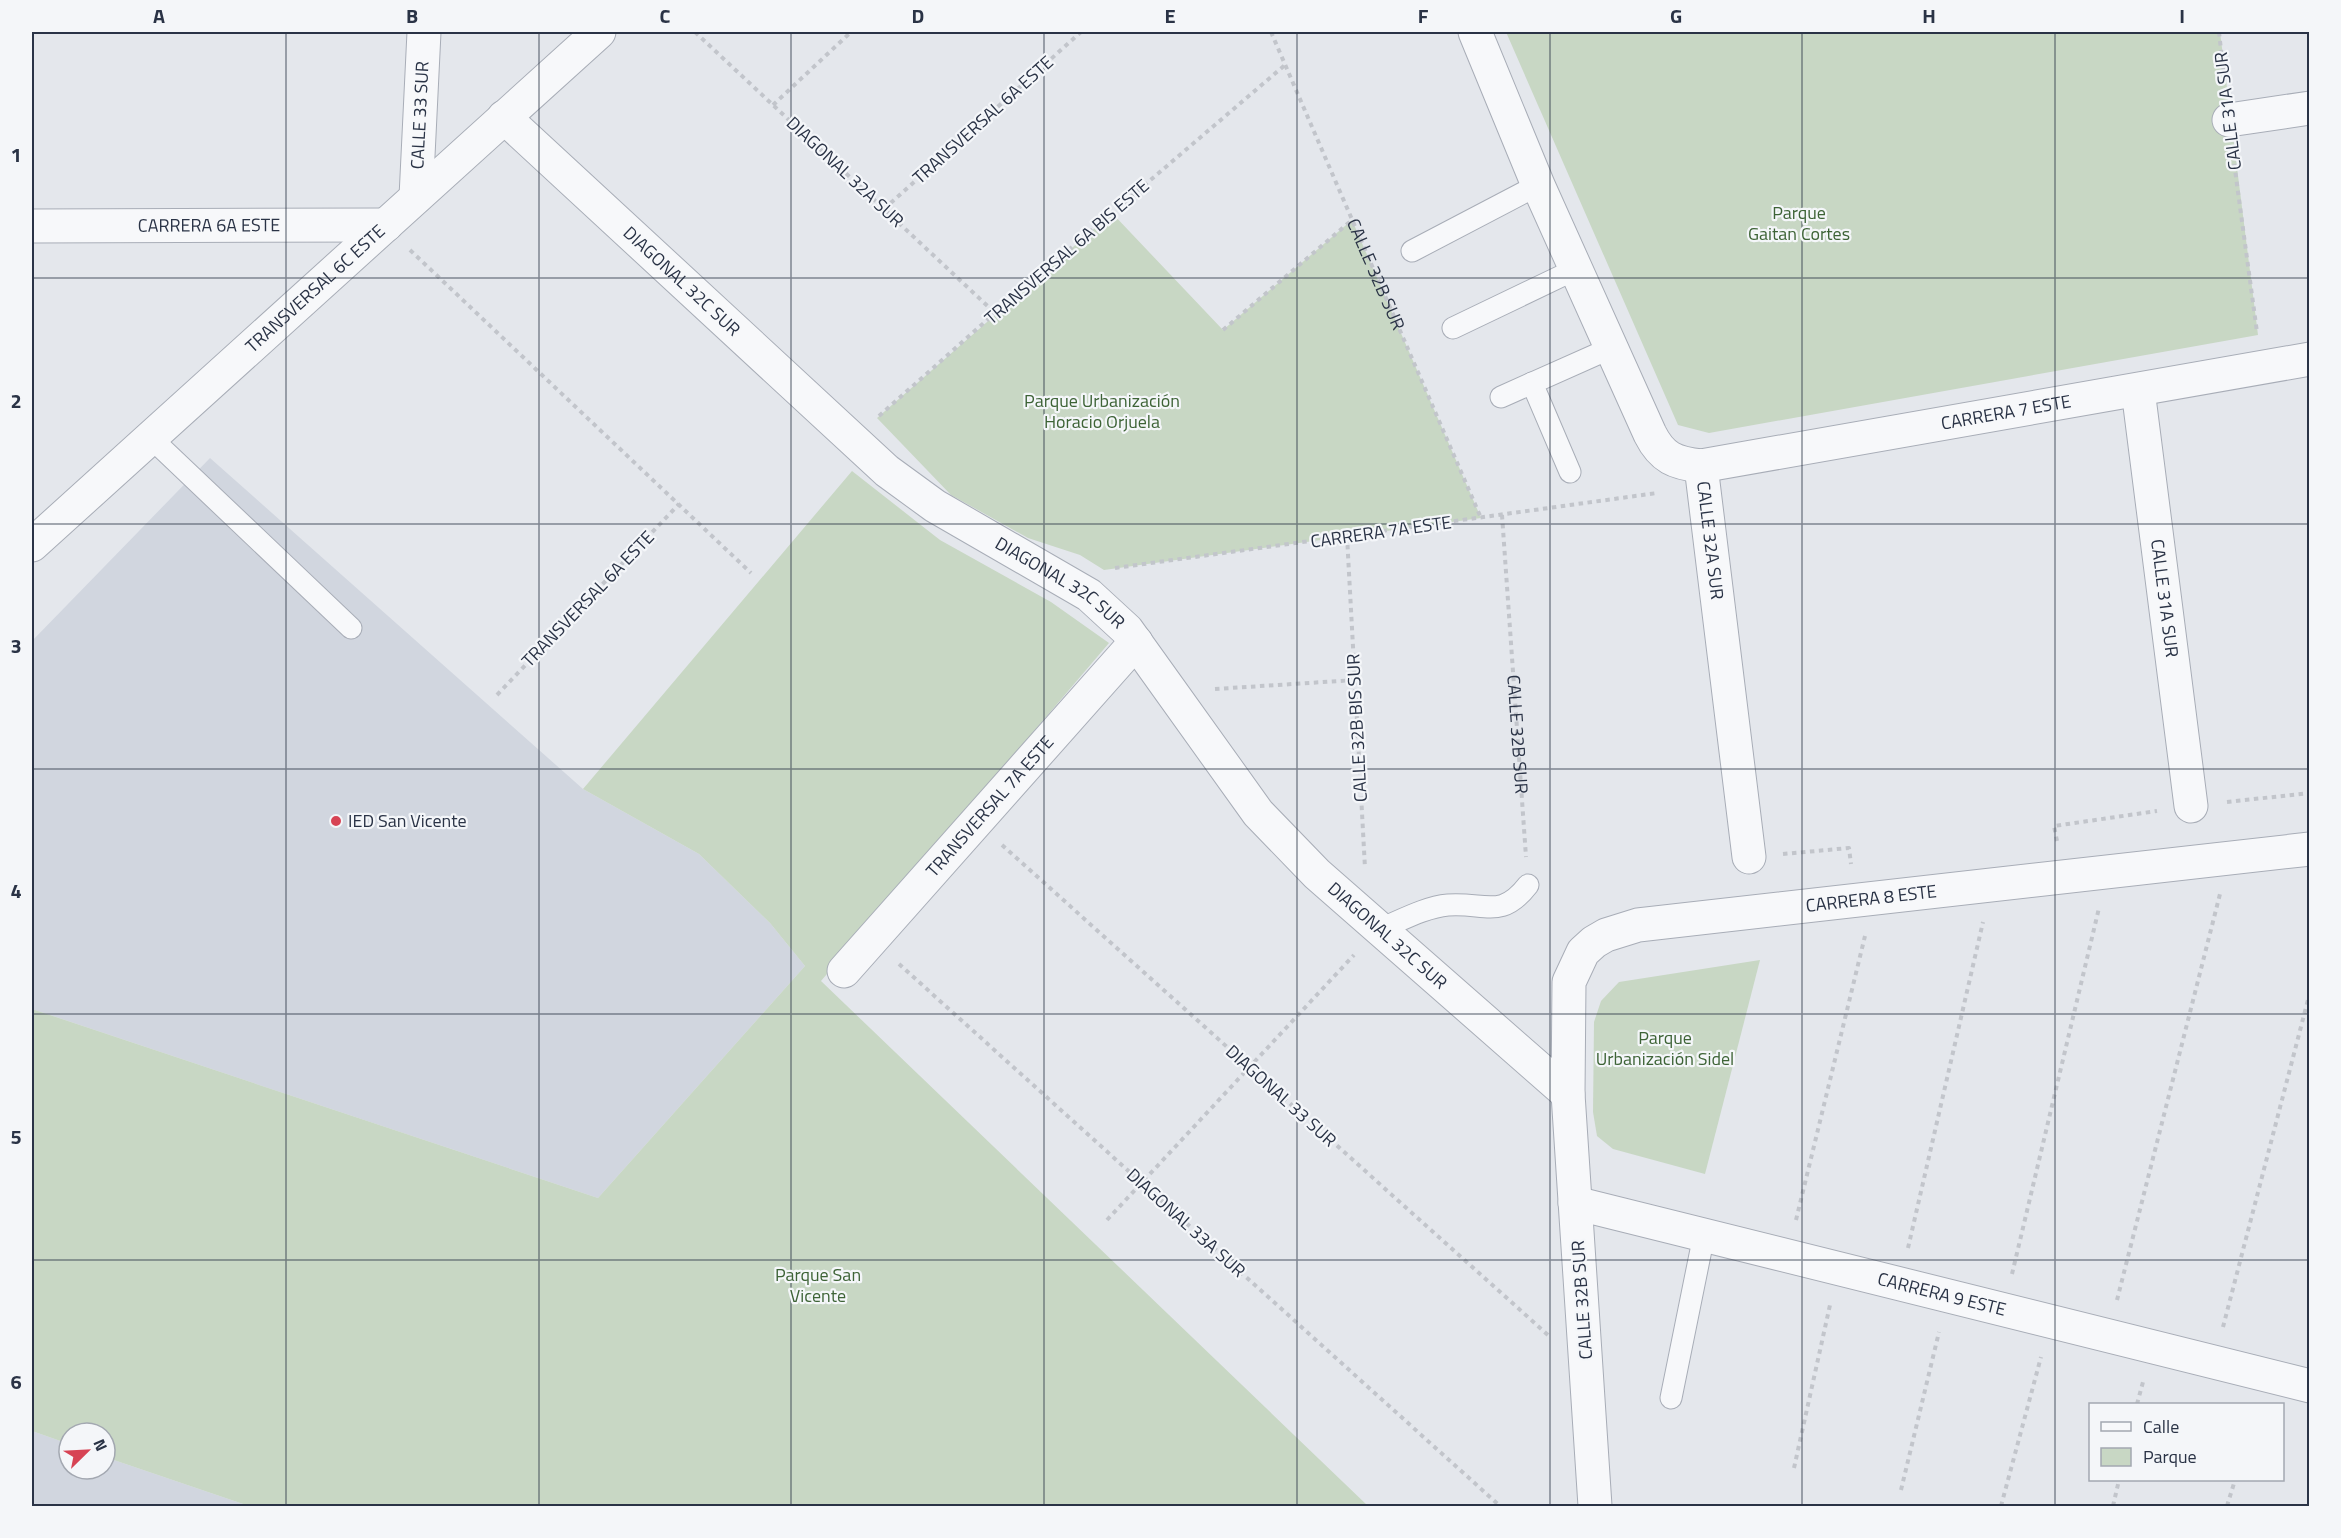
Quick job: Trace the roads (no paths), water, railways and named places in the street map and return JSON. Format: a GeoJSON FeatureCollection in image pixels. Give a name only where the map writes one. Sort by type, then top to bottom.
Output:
{"type":"FeatureCollection","features":[{"type":"Feature","properties":{"kind":"street","name":"CALLE 33 SUR"},"geometry":{"type":"LineString","coordinates":[[416,198],[424,32]]}},
{"type":"Feature","properties":{"kind":"street","name":"TRANSVERSAL 6C ESTE"},"geometry":{"type":"LineString","coordinates":[[32,545],[598,32]]}},
{"type":"Feature","properties":{"kind":"street","name":"CALLE 32A SUR"},"geometry":{"type":"LineString","coordinates":[[1474,32],[1538,186],[1656,446],[1674,462],[1702,476],[1749,857]]}},
{"type":"Feature","properties":{"kind":"street"},"geometry":{"type":"LineString","coordinates":[[2229,120],[2310,108]]}},
{"type":"Feature","properties":{"kind":"street","name":"DIAGONAL 32C SUR"},"geometry":{"type":"LineString","coordinates":[[504,117],[852,440],[934,506],[1089,595],[1127,630],[1258,813],[1317,874],[1373,925],[1568,1094]]}},
{"type":"Feature","properties":{"kind":"street","name":"CARRERA 6A ESTE"},"geometry":{"type":"LineString","coordinates":[[32,226],[386,225]]}},
{"type":"Feature","properties":{"kind":"street","name":"CARRERA 7 ESTE"},"geometry":{"type":"LineString","coordinates":[[1702,476],[2138,390],[2310,359]]}},
{"type":"Feature","properties":{"kind":"street","name":"CALLE 31A SUR"},"geometry":{"type":"LineString","coordinates":[[2138,390],[2191,807]]}},
{"type":"Feature","properties":{"kind":"street","name":"TRANSVERSAL 7A ESTE"},"geometry":{"type":"LineString","coordinates":[[844,971],[1136,642]]}},
{"type":"Feature","properties":{"kind":"street","name":"CARRERA 8 ESTE"},"geometry":{"type":"LineString","coordinates":[[1568,1094],[1569,982],[1583,951],[1606,935],[1638,925],[2310,849]]}},
{"type":"Feature","properties":{"kind":"street","name":"CALLE 32B SUR"},"geometry":{"type":"LineString","coordinates":[[1568,1094],[1595,1506]]}},
{"type":"Feature","properties":{"kind":"street","name":"CARRERA 9 ESTE"},"geometry":{"type":"LineString","coordinates":[[1575,1203],[2310,1386]]}},
{"type":"Feature","properties":{"kind":"lane"},"geometry":{"type":"LineString","coordinates":[[1412,251],[1538,186]]}},
{"type":"Feature","properties":{"kind":"lane"},"geometry":{"type":"LineString","coordinates":[[1453,328],[1576,269]]}},
{"type":"Feature","properties":{"kind":"lane"},"geometry":{"type":"LineString","coordinates":[[1501,397],[1611,348]]}},
{"type":"Feature","properties":{"kind":"lane"},"geometry":{"type":"LineString","coordinates":[[1532,383],[1570,472]]}},
{"type":"Feature","properties":{"kind":"lane"},"geometry":{"type":"LineString","coordinates":[[150,437],[351,628]]}},
{"type":"Feature","properties":{"kind":"lane"},"geometry":{"type":"LineString","coordinates":[[1373,925],[1447,905],[1499,907],[1510,904],[1528,885]]}},
{"type":"Feature","properties":{"kind":"lane"},"geometry":{"type":"LineString","coordinates":[[1671,1398],[1704,1235]]}},
{"type":"Feature","properties":{"kind":"place","name":"IED San Vicente"},"geometry":{"type":"Point","coordinates":[336,821]}},
{"type":"Feature","properties":{"kind":"park label","name":"Parque Gaitan Cortes"},"geometry":{"type":"Point","coordinates":[1799,223]}},
{"type":"Feature","properties":{"kind":"park label","name":"Parque Urbanización Horacio Orjuela"},"geometry":{"type":"Point","coordinates":[1102,411]}},
{"type":"Feature","properties":{"kind":"park label","name":"Parque Urbanización Sidel"},"geometry":{"type":"Point","coordinates":[1665,1048]}},
{"type":"Feature","properties":{"kind":"park label","name":"Parque San Vicente"},"geometry":{"type":"Point","coordinates":[818,1285]}}]}
